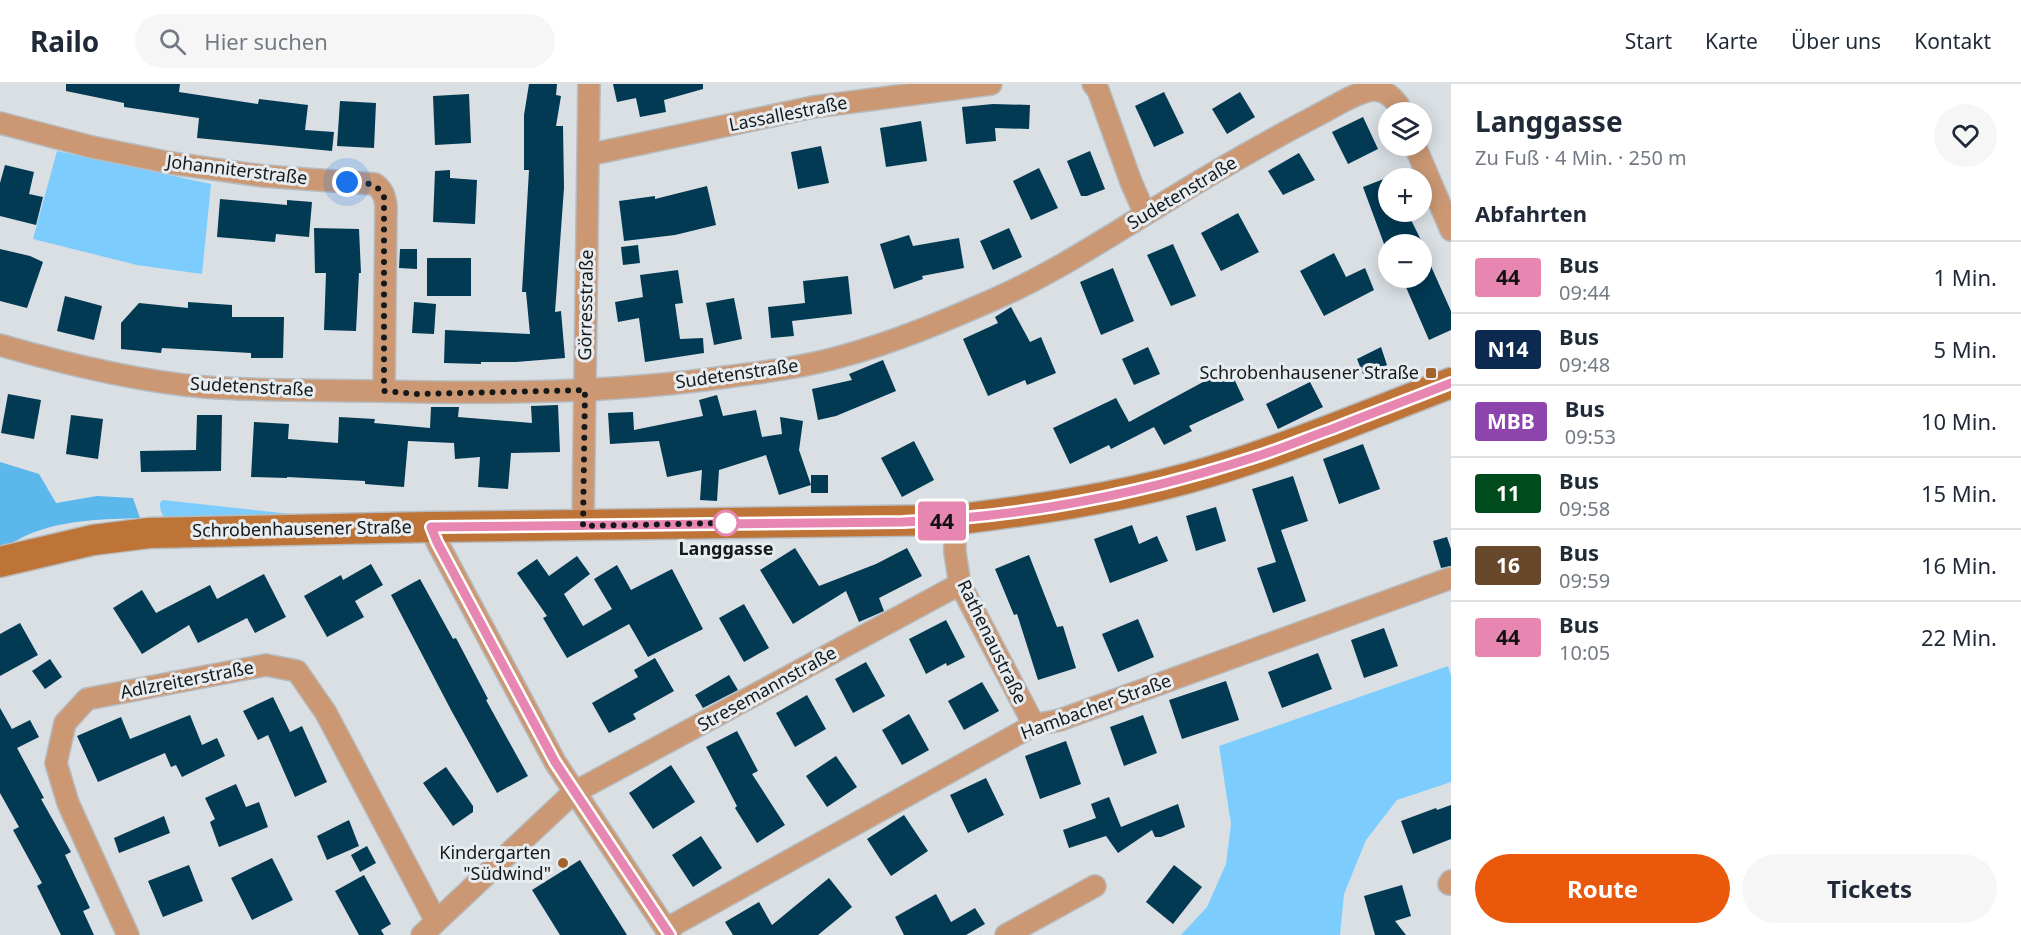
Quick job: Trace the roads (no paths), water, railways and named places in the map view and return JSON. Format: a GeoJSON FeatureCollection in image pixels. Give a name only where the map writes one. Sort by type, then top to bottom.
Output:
{"type":"FeatureCollection","features":[{"type":"Feature","properties":{"kind":"street","name":"Görresstraße"},"geometry":{"type":"LineString","coordinates":[[583,526],[589,84]]}},
{"type":"Feature","properties":{"kind":"street","name":"Lassallestraße"},"geometry":{"type":"LineString","coordinates":[[588,155],[813,107],[991,84]]}},
{"type":"Feature","properties":{"kind":"street"},"geometry":{"type":"LineString","coordinates":[[1094,84],[1145,214]]}},
{"type":"Feature","properties":{"kind":"street","name":"Sudetenstraße"},"geometry":{"type":"LineString","coordinates":[[0,345],[59,362],[106,372],[203,387],[384,391],[417,394],[585,390],[707,380],[789,368],[844,356],[942,321],[1000,297],[1101,243],[1145,214],[1280,135],[1356,96],[1372,90],[1386,93],[1396,102]]}},
{"type":"Feature","properties":{"kind":"street","name":"Johanniterstraße"},"geometry":{"type":"LineString","coordinates":[[0,123],[92,147],[171,163],[263,176],[375,184],[384,196],[386,206],[384,391]]}},
{"type":"Feature","properties":{"kind":"street"},"geometry":{"type":"LineString","coordinates":[[1419,156],[1451,230]]}},
{"type":"Feature","properties":{"kind":"street","name":"Schrobenhausener Straße"},"geometry":{"type":"LineString","coordinates":[[0,562],[93,540],[150,533],[954,520],[1104,497],[1187,478],[1257,457],[1451,383]]}},
{"type":"Feature","properties":{"kind":"street","name":"Rathenaustraße"},"geometry":{"type":"LineString","coordinates":[[954,520],[955,553],[960,584],[1034,725]]}},
{"type":"Feature","properties":{"kind":"street"},"geometry":{"type":"LineString","coordinates":[[431,527],[449,565],[573,793],[668,932]]}},
{"type":"Feature","properties":{"kind":"street","name":"Hambacher Straße"},"geometry":{"type":"LineString","coordinates":[[668,932],[1034,725],[1060,720],[1451,578]]}},
{"type":"Feature","properties":{"kind":"street","name":"Stresemannstraße"},"geometry":{"type":"LineString","coordinates":[[429,928],[573,793],[960,584]]}},
{"type":"Feature","properties":{"kind":"street","name":"Adlzreiterstraße"},"geometry":{"type":"LineString","coordinates":[[128,935],[65,793],[56,763],[65,723],[87,699],[266,665],[297,671],[326,714],[429,928]]}},
{"type":"Feature","properties":{"kind":"street"},"geometry":{"type":"LineString","coordinates":[[1006,935],[1095,886]]}},
{"type":"Feature","properties":{"kind":"place","name":"Schrobenhausener Straße"},"geometry":{"type":"Point","coordinates":[1431,373]}},
{"type":"Feature","properties":{"kind":"place","name":"Langgasse"},"geometry":{"type":"Point","coordinates":[726,523]}},
{"type":"Feature","properties":{"kind":"place","name":"Kindergarten \"Südwind\""},"geometry":{"type":"Point","coordinates":[563,863]}}]}
